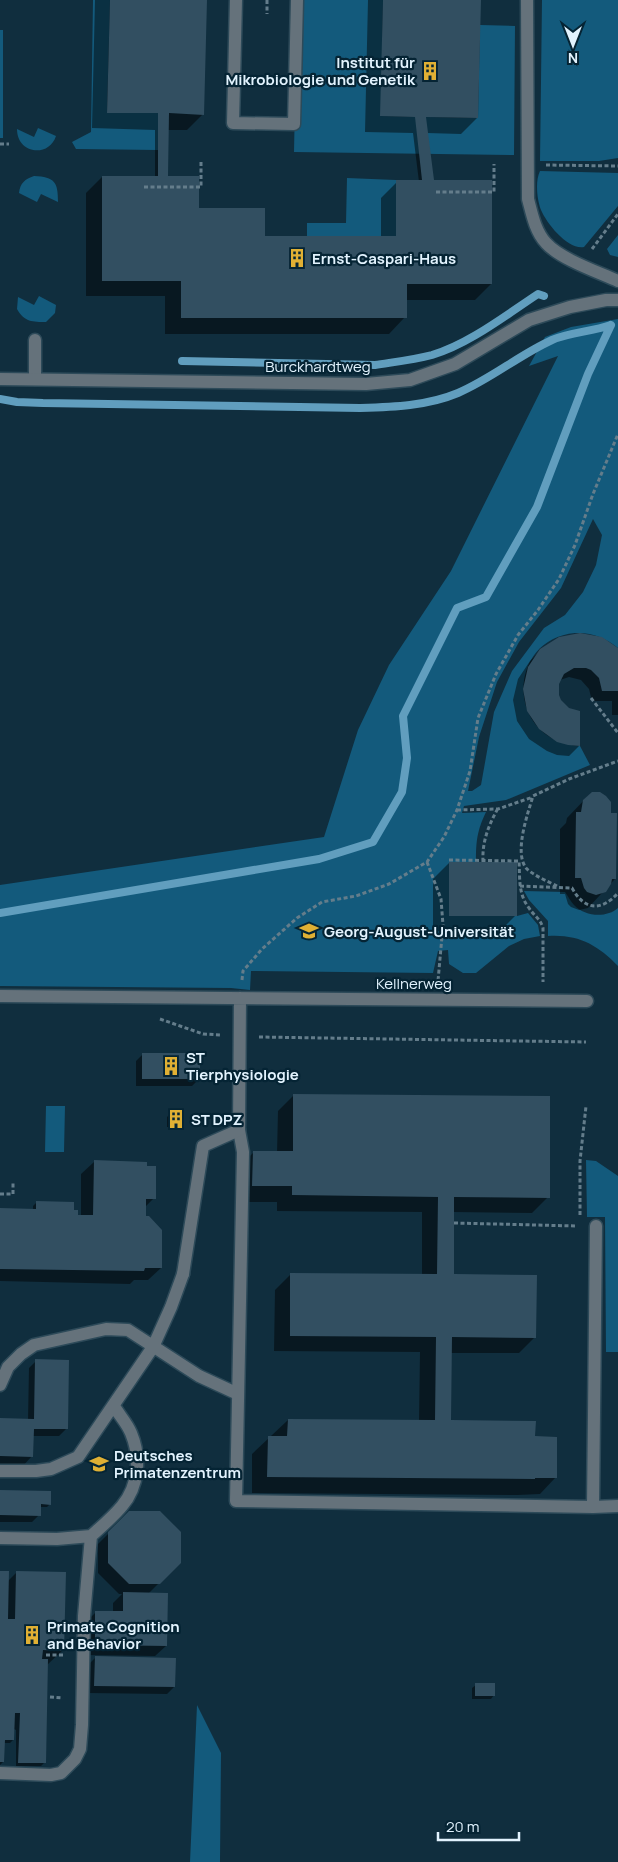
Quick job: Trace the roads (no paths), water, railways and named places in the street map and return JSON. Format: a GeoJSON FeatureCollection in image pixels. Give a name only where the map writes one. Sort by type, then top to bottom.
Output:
{"type":"FeatureCollection","features":[{"type":"Feature","properties":{"kind":"street"},"geometry":{"type":"LineString","coordinates":[[236,0],[233,123],[294,124],[297,0]]}},
{"type":"Feature","properties":{"kind":"street"},"geometry":{"type":"LineString","coordinates":[[527,0],[528,199],[534,223],[546,243],[568,259],[618,281]]}},
{"type":"Feature","properties":{"kind":"street","name":"Burckhardtweg"},"geometry":{"type":"LineString","coordinates":[[0,379],[366,384],[410,380],[455,364],[530,320],[570,307],[606,300],[618,300]]}},
{"type":"Feature","properties":{"kind":"street"},"geometry":{"type":"LineString","coordinates":[[35,380],[36,340]]}},
{"type":"Feature","properties":{"kind":"street","name":"Kellnerweg"},"geometry":{"type":"LineString","coordinates":[[0,996],[587,1001]]}},
{"type":"Feature","properties":{"kind":"street"},"geometry":{"type":"LineString","coordinates":[[240,998],[238,1130],[243,1152],[236,1501],[618,1506]]}},
{"type":"Feature","properties":{"kind":"street"},"geometry":{"type":"LineString","coordinates":[[0,1471],[51,1470],[78,1457],[114,1406],[152,1347],[171,1307],[183,1274],[203,1146],[238,1130]]}},
{"type":"Feature","properties":{"kind":"street"},"geometry":{"type":"LineString","coordinates":[[593,1507],[596,1226]]}},
{"type":"Feature","properties":{"kind":"street"},"geometry":{"type":"LineString","coordinates":[[0,1385],[8,1367],[21,1354],[34,1345],[106,1329],[128,1330],[199,1376],[238,1394]]}},
{"type":"Feature","properties":{"kind":"street"},"geometry":{"type":"LineString","coordinates":[[0,1538],[57,1539],[91,1536],[122,1506],[136,1480],[136,1450],[130,1432],[114,1406]]}},
{"type":"Feature","properties":{"kind":"street"},"geometry":{"type":"LineString","coordinates":[[0,1773],[51,1775],[61,1773],[75,1759],[80,1749],[84,1616],[91,1536]]}},
{"type":"Feature","properties":{"kind":"waterway"},"geometry":{"type":"LineString","coordinates":[[182,361],[375,365],[411,360],[432,355],[460,344],[538,294],[544,296]]}},
{"type":"Feature","properties":{"kind":"waterway"},"geometry":{"type":"LineString","coordinates":[[0,399],[43,403],[360,408],[410,405],[434,401],[458,393],[552,340],[611,325]]}},
{"type":"Feature","properties":{"kind":"waterway"},"geometry":{"type":"LineString","coordinates":[[0,913],[319,859],[373,842],[402,792],[407,758],[403,716],[457,608],[486,597],[537,507],[588,374],[611,325]]}},
{"type":"Feature","properties":{"kind":"place","name":"Institut für Mikrobiologie und Genetik"},"geometry":{"type":"Point","coordinates":[430,71]}},
{"type":"Feature","properties":{"kind":"place","name":"Ernst-Caspari-Haus"},"geometry":{"type":"Point","coordinates":[297,258]}},
{"type":"Feature","properties":{"kind":"place","name":"Georg-August-Universität"},"geometry":{"type":"Point","coordinates":[309,931]}},
{"type":"Feature","properties":{"kind":"place","name":"ST Tierphysiologie"},"geometry":{"type":"Point","coordinates":[171,1066]}},
{"type":"Feature","properties":{"kind":"place","name":"ST DPZ"},"geometry":{"type":"Point","coordinates":[176,1119]}},
{"type":"Feature","properties":{"kind":"place","name":"Deutsches Primatenzentrum"},"geometry":{"type":"Point","coordinates":[99,1464]}},
{"type":"Feature","properties":{"kind":"place","name":"Primate Cognition and Behavior"},"geometry":{"type":"Point","coordinates":[32,1635]}}]}
